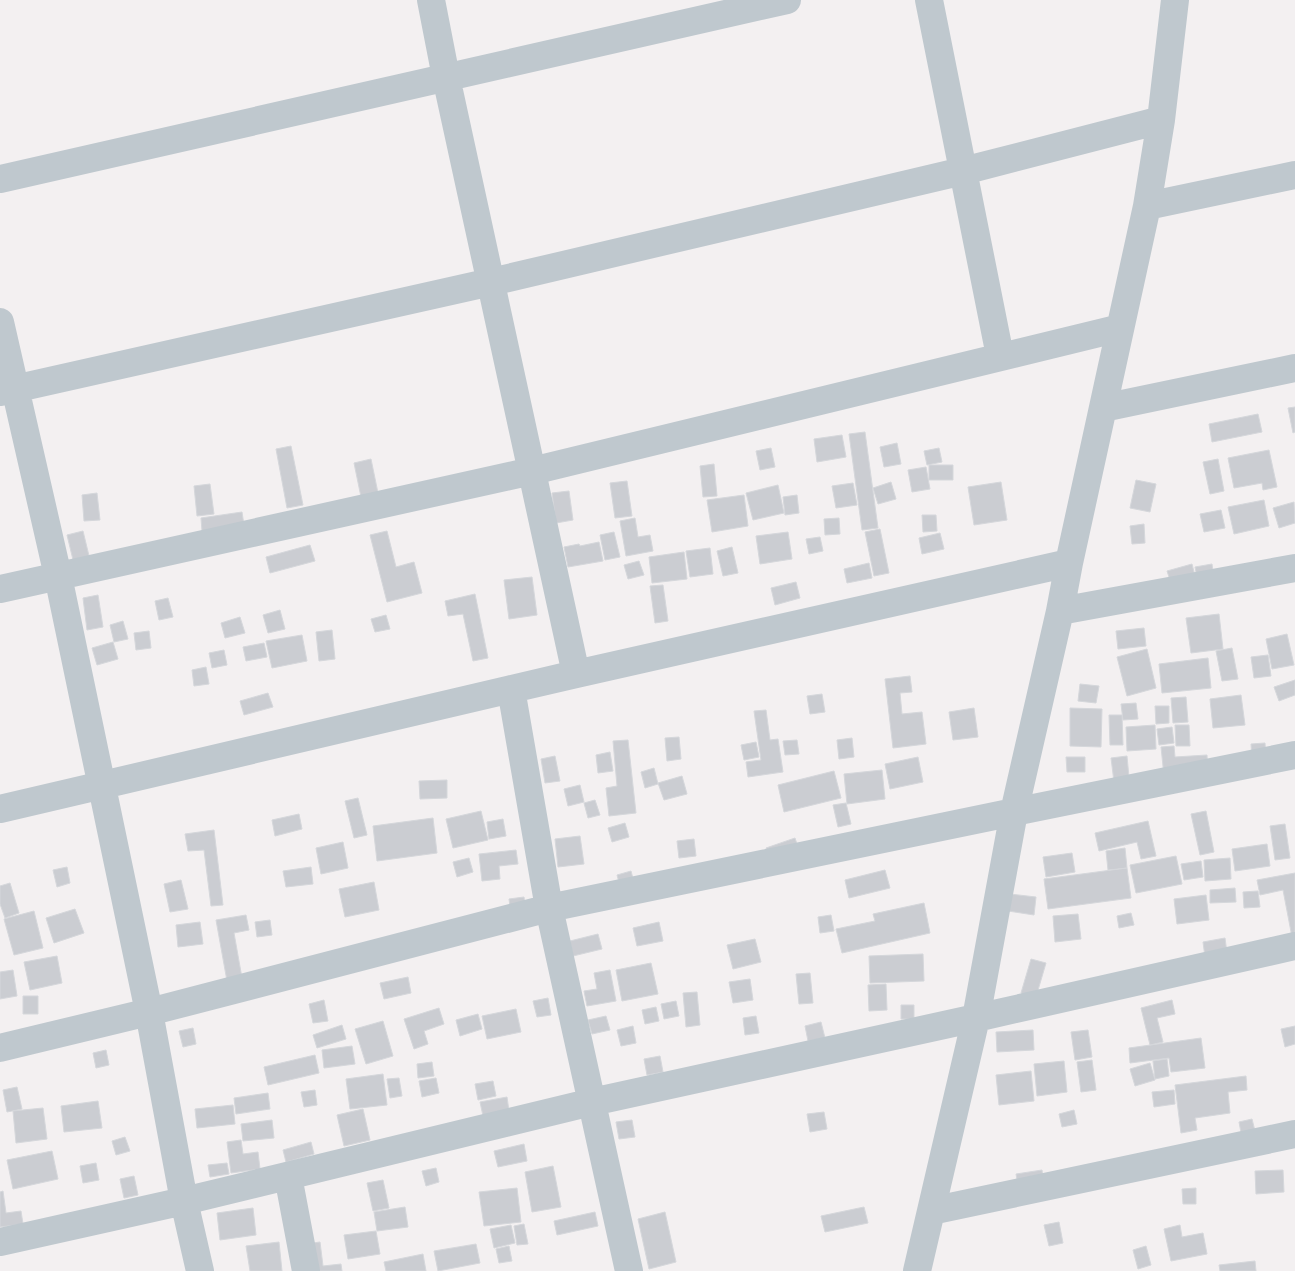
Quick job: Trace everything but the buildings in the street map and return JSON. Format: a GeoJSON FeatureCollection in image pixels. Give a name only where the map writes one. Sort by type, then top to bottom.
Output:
{"type":"FeatureCollection","features":[{"type":"Feature","properties":{"kind":"street"},"geometry":{"type":"LineString","coordinates":[[431,0],[446,77],[576,674]]}},
{"type":"Feature","properties":{"kind":"street"},"geometry":{"type":"LineString","coordinates":[[0,179],[787,0]]}},
{"type":"Feature","properties":{"kind":"street"},"geometry":{"type":"LineString","coordinates":[[929,0],[1000,356]]}},
{"type":"Feature","properties":{"kind":"street"},"geometry":{"type":"LineString","coordinates":[[917,1271],[976,1018],[1014,812],[1060,611],[1147,206],[1161,120],[1175,0]]}},
{"type":"Feature","properties":{"kind":"street"},"geometry":{"type":"LineString","coordinates":[[8,390],[491,282],[963,171],[1161,120]]}},
{"type":"Feature","properties":{"kind":"street"},"geometry":{"type":"LineString","coordinates":[[1147,206],[1295,174]]}},
{"type":"Feature","properties":{"kind":"street"},"geometry":{"type":"LineString","coordinates":[[0,322],[8,390],[58,576],[150,1012],[184,1201],[200,1271]]}},
{"type":"Feature","properties":{"kind":"street"},"geometry":{"type":"LineString","coordinates":[[0,589],[532,471],[1120,328]]}},
{"type":"Feature","properties":{"kind":"street"},"geometry":{"type":"LineString","coordinates":[[1103,408],[1295,368]]}},
{"type":"Feature","properties":{"kind":"street"},"geometry":{"type":"LineString","coordinates":[[0,810],[576,674],[1069,563]]}},
{"type":"Feature","properties":{"kind":"street"},"geometry":{"type":"LineString","coordinates":[[1060,611],[1295,568]]}},
{"type":"Feature","properties":{"kind":"street"},"geometry":{"type":"LineString","coordinates":[[511,690],[548,908],[629,1271]]}},
{"type":"Feature","properties":{"kind":"street"},"geometry":{"type":"LineString","coordinates":[[0,1048],[150,1012],[548,908],[1295,755]]}},
{"type":"Feature","properties":{"kind":"street"},"geometry":{"type":"LineString","coordinates":[[0,1242],[184,1201],[592,1102],[1295,946]]}},
{"type":"Feature","properties":{"kind":"street"},"geometry":{"type":"LineString","coordinates":[[931,1211],[1295,1134]]}},
{"type":"Feature","properties":{"kind":"street"},"geometry":{"type":"LineString","coordinates":[[288,1176],[306,1271]]}}]}
